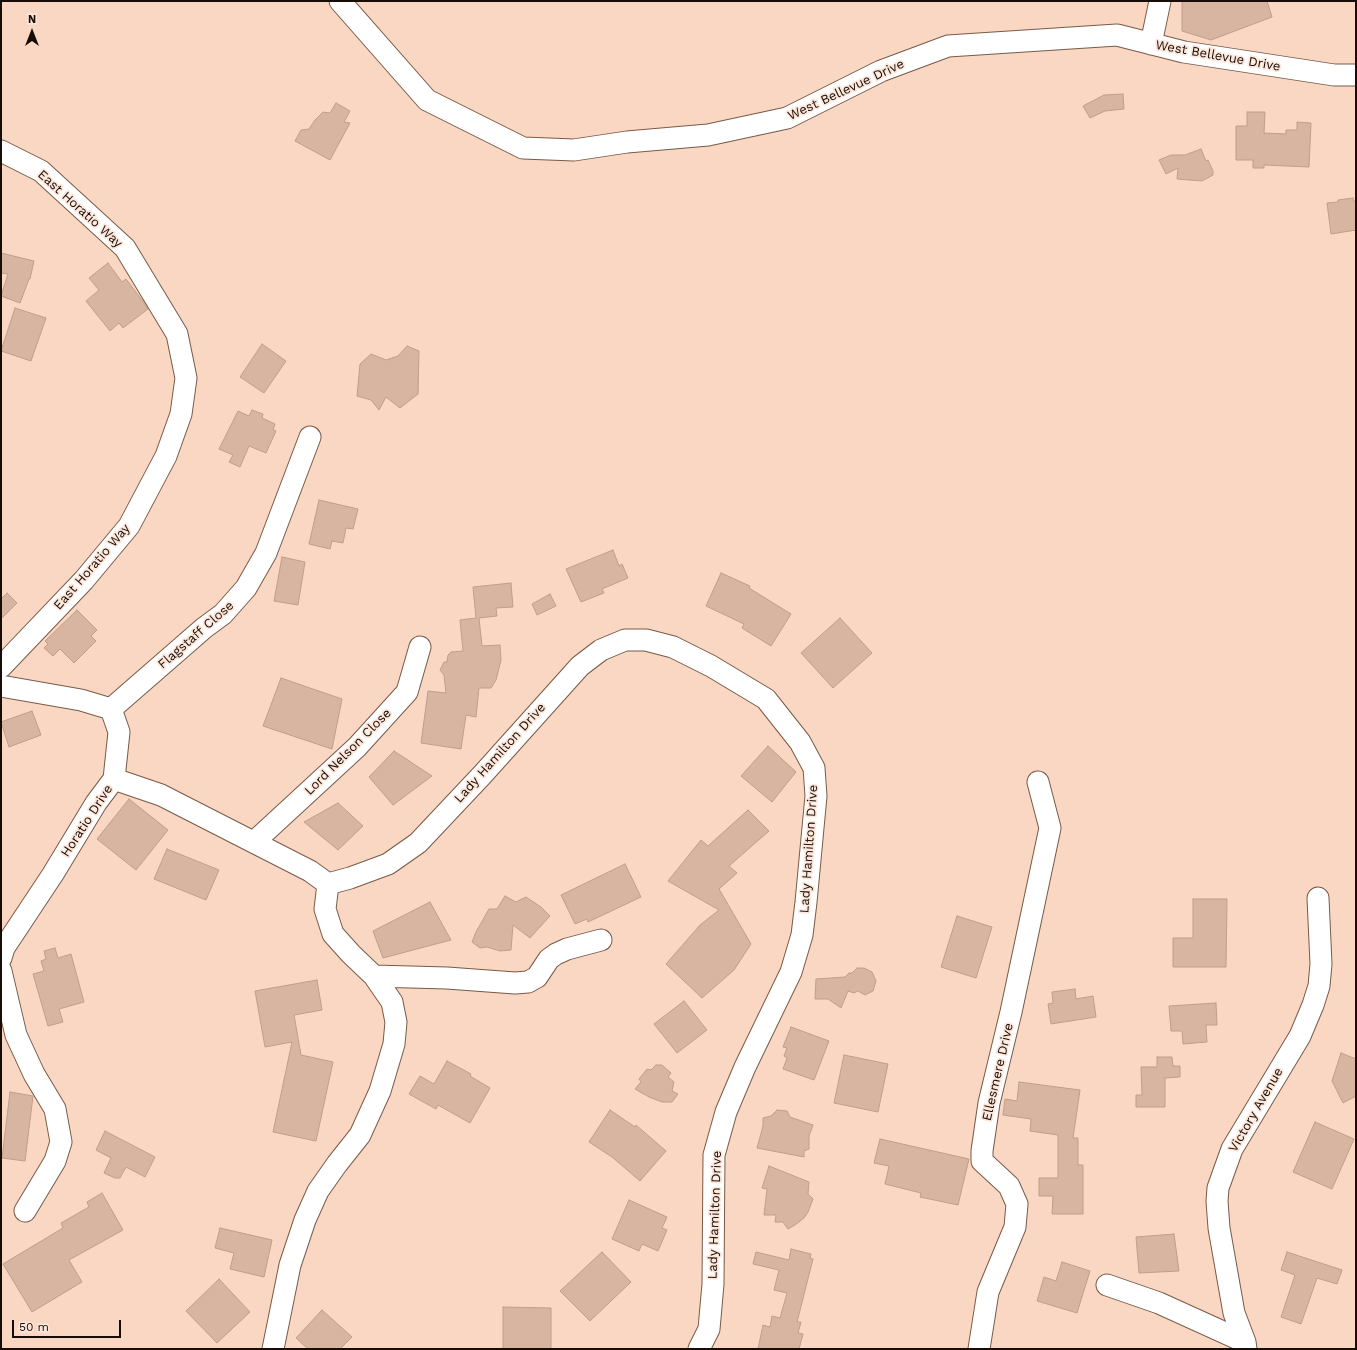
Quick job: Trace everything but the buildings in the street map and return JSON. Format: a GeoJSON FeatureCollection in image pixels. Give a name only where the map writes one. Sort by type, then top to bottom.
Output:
{"type":"FeatureCollection","features":[{"type":"Feature","properties":{"kind":"street","name":"West Bellevue Drive"},"geometry":{"type":"LineString","coordinates":[[340,1],[427,100],[523,148],[574,150],[627,142],[708,135],[787,118],[881,71],[948,46],[1117,35],[1184,52],[1310,72],[1334,75],[1356,75]]}},
{"type":"Feature","properties":{"kind":"street"},"geometry":{"type":"LineString","coordinates":[[1151,44],[1160,1]]}},
{"type":"Feature","properties":{"kind":"street","name":"East Horatio Way"},"geometry":{"type":"LineString","coordinates":[[1,151],[41,171],[125,248],[177,334],[186,378],[181,414],[166,456],[129,526],[84,580],[1,667]]}},
{"type":"Feature","properties":{"kind":"street","name":"Flagstaff Close"},"geometry":{"type":"LineString","coordinates":[[110,709],[204,628],[223,614],[246,588],[266,553],[310,436]]}},
{"type":"Feature","properties":{"kind":"street","name":"Lady Hamilton Drive"},"geometry":{"type":"LineString","coordinates":[[328,884],[350,878],[388,864],[418,843],[483,774],[580,666],[601,650],[625,640],[646,640],[673,647],[711,666],[766,699],[800,742],[814,768],[816,796],[806,902],[802,935],[791,972],[745,1067],[726,1112],[714,1155],[712,1284],[709,1329],[699,1349]]}},
{"type":"Feature","properties":{"kind":"street","name":"Lord Nelson Close"},"geometry":{"type":"LineString","coordinates":[[254,842],[357,747],[407,692],[420,647]]}},
{"type":"Feature","properties":{"kind":"street"},"geometry":{"type":"LineString","coordinates":[[1,686],[82,700],[110,709]]}},
{"type":"Feature","properties":{"kind":"street","name":"Horatio Drive"},"geometry":{"type":"LineString","coordinates":[[1,958],[4,948],[53,874],[96,803],[114,779],[119,732],[110,709]]}},
{"type":"Feature","properties":{"kind":"street"},"geometry":{"type":"LineString","coordinates":[[114,779],[161,795],[310,871],[328,884],[325,909],[333,934],[374,976],[392,1002],[396,1022],[392,1051],[380,1091],[360,1135],[318,1191],[305,1220],[290,1265],[274,1349]]}},
{"type":"Feature","properties":{"kind":"street","name":"Ellesmere Drive"},"geometry":{"type":"LineString","coordinates":[[979,1349],[988,1292],[1015,1227],[1017,1204],[1009,1186],[982,1161],[982,1151],[989,1103],[1011,1012],[1050,828],[1038,782]]}},
{"type":"Feature","properties":{"kind":"street","name":"Victory Avenue"},"geometry":{"type":"LineString","coordinates":[[1245,1345],[1234,1313],[1219,1228],[1217,1201],[1218,1188],[1232,1149],[1300,1036],[1313,1005],[1319,986],[1321,964],[1318,898]]}},
{"type":"Feature","properties":{"kind":"street"},"geometry":{"type":"LineString","coordinates":[[374,976],[447,978],[515,983],[528,982],[538,977],[556,954],[601,940]]}},
{"type":"Feature","properties":{"kind":"street"},"geometry":{"type":"LineString","coordinates":[[1,971],[4,997],[16,1035],[34,1074],[55,1110],[61,1142],[56,1161],[25,1211]]}},
{"type":"Feature","properties":{"kind":"street"},"geometry":{"type":"LineString","coordinates":[[1108,1285],[1159,1303],[1245,1345]]}}]}
